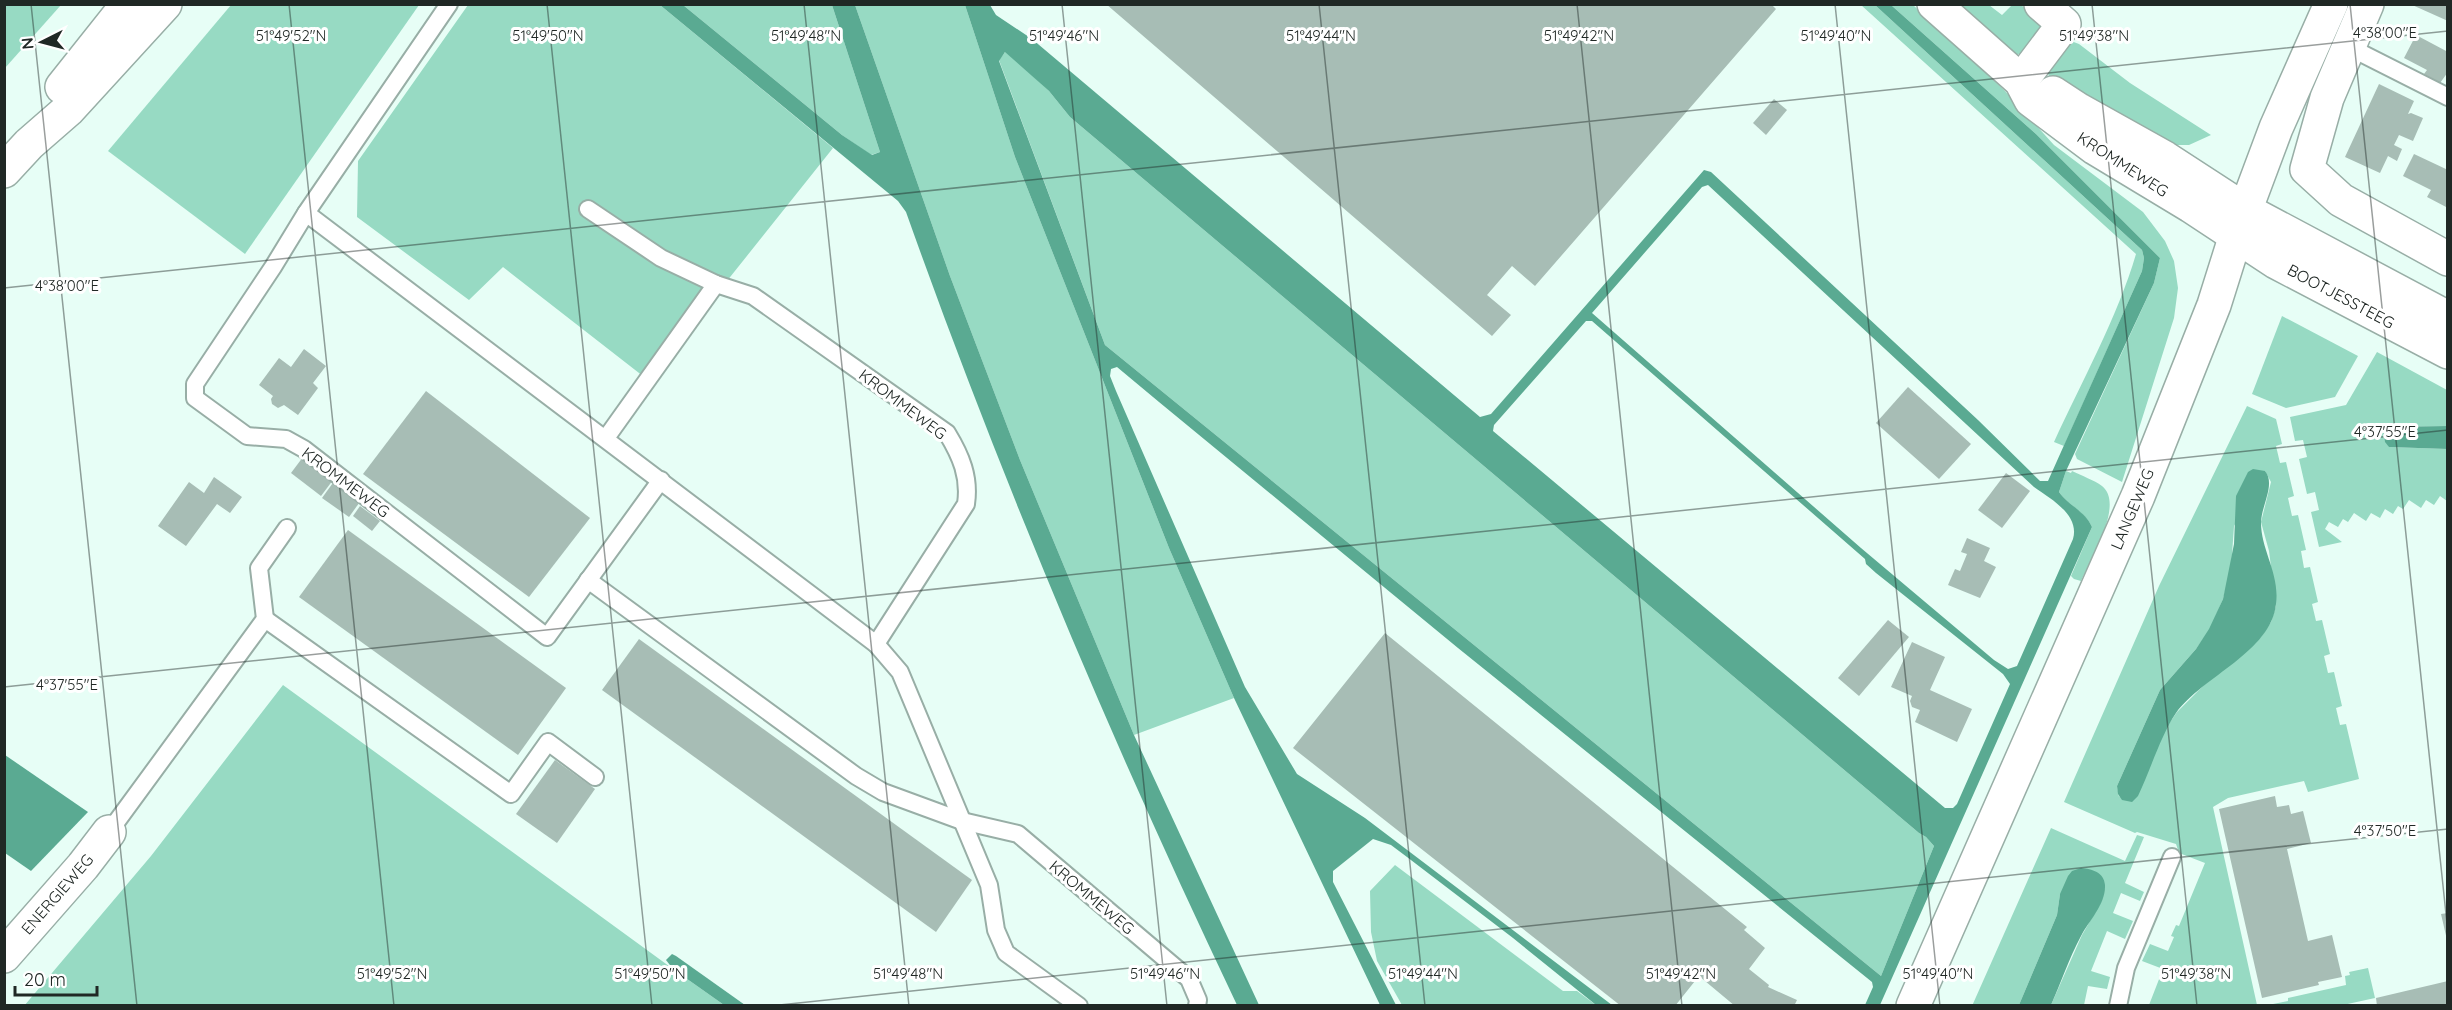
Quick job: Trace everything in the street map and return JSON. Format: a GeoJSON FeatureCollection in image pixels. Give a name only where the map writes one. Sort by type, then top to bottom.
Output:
{"type":"FeatureCollection","features":[{"type":"Feature","properties":{"kind":"main road"},"geometry":{"type":"LineString","coordinates":[[29,144],[55,96],[128,4]]}},
{"type":"Feature","properties":{"kind":"main road"},"geometry":{"type":"LineString","coordinates":[[4,171],[29,144],[68,110],[165,4]]}},
{"type":"Feature","properties":{"kind":"main road","name":"KROMMEWEG"},"geometry":{"type":"LineString","coordinates":[[1934,4],[2021,81],[2044,87],[2079,110],[2165,158],[2241,222]]}},
{"type":"Feature","properties":{"kind":"main road"},"geometry":{"type":"LineString","coordinates":[[2021,81],[2064,24],[2041,4]]}},
{"type":"Feature","properties":{"kind":"main road","name":"LANGEWEG"},"geometry":{"type":"LineString","coordinates":[[1913,1005],[2143,485],[2214,305],[2241,222],[2276,128],[2331,4]]}},
{"type":"Feature","properties":{"kind":"main road"},"geometry":{"type":"LineString","coordinates":[[2367,4],[2327,98],[2307,169],[2341,200],[2448,259]]}},
{"type":"Feature","properties":{"kind":"main road","name":"BOOTJESSTEEG"},"geometry":{"type":"LineString","coordinates":[[2241,222],[2448,318]]}},
{"type":"Feature","properties":{"kind":"main road","name":"BOOTJESSTEEG"},"geometry":{"type":"LineString","coordinates":[[2241,222],[2276,262],[2448,352]]}},
{"type":"Feature","properties":{"kind":"main road","name":"ENERGIEWEG"},"geometry":{"type":"LineString","coordinates":[[4,956],[83,866],[109,832]]}},
{"type":"Feature","properties":{"kind":"lane","name":"KROMMEWEG"},"geometry":{"type":"LineString","coordinates":[[449,4],[306,213],[195,384],[195,398],[247,436],[286,439],[304,449],[547,637],[661,480]]}},
{"type":"Feature","properties":{"kind":"lane"},"geometry":{"type":"LineString","coordinates":[[2349,47],[2448,97]]}},
{"type":"Feature","properties":{"kind":"lane","name":"KROMMEWEG"},"geometry":{"type":"LineString","coordinates":[[588,209],[661,258],[716,284],[753,296],[947,433],[959,453],[969,486],[966,504],[876,644]]}},
{"type":"Feature","properties":{"kind":"lane"},"geometry":{"type":"LineString","coordinates":[[306,213],[876,644],[900,672],[989,885],[996,930],[1006,953],[1079,1005]]}},
{"type":"Feature","properties":{"kind":"lane"},"geometry":{"type":"LineString","coordinates":[[606,438],[716,284]]}},
{"type":"Feature","properties":{"kind":"lane"},"geometry":{"type":"LineString","coordinates":[[109,832],[265,619],[259,568],[288,528]]}},
{"type":"Feature","properties":{"kind":"lane","name":"KROMMEWEG"},"geometry":{"type":"LineString","coordinates":[[588,580],[856,776],[883,792],[962,821],[1017,834],[1189,980],[1198,1000],[1197,1005]]}},
{"type":"Feature","properties":{"kind":"lane"},"geometry":{"type":"LineString","coordinates":[[265,619],[511,794],[548,742],[595,777]]}},
{"type":"Feature","properties":{"kind":"lane"},"geometry":{"type":"LineString","coordinates":[[2118,1005],[2126,968],[2172,857]]}},
{"type":"Feature","properties":{"kind":"shaded area"},"geometry":{"type":"Polygon","coordinates":[[[4,5],[61,5],[5,68],[4,5]]]}},
{"type":"Feature","properties":{"kind":"shaded area"},"geometry":{"type":"Polygon","coordinates":[[[231,5],[419,5],[245,254],[108,151],[231,5]]]}},
{"type":"Feature","properties":{"kind":"shaded area"},"geometry":{"type":"Polygon","coordinates":[[[468,5],[660,5],[833,148],[648,380],[503,267],[469,300],[357,217],[358,161],[468,5]]]}},
{"type":"Feature","properties":{"kind":"shaded area"},"geometry":{"type":"Polygon","coordinates":[[[660,5],[683,5],[842,135],[872,155],[880,152],[832,5],[855,5],[950,276],[1020,460],[1134,735],[1259,1005],[1237,1005],[1147,810],[1020,514],[906,212],[898,201],[660,5]]]}},
{"type":"Feature","properties":{"kind":"shaded area"},"geometry":{"type":"Polygon","coordinates":[[[683,5],[832,5],[880,152],[871,155],[842,135],[683,5]]]}},
{"type":"Feature","properties":{"kind":"shaded area"},"geometry":{"type":"Polygon","coordinates":[[[855,5],[965,5],[1015,157],[1169,548],[1234,698],[1134,735],[1020,460],[950,276],[855,5]]]}},
{"type":"Feature","properties":{"kind":"shaded area"},"geometry":{"type":"Polygon","coordinates":[[[965,5],[990,5],[996,15],[1032,39],[1480,417],[1491,414],[1704,170],[1711,172],[1978,420],[2040,481],[2048,481],[2142,271],[2144,258],[2142,250],[1875,5],[1891,5],[2036,134],[2160,258],[2154,283],[2066,471],[2059,492],[2086,517],[2092,527],[1880,1005],[1865,1005],[1873,987],[1872,982],[1458,648],[1117,367],[1111,369],[1110,376],[1116,391],[1245,687],[1297,774],[1365,818],[1612,1005],[1596,1005],[1391,845],[1373,839],[1333,871],[1333,882],[1396,1005],[1380,1005],[1234,698],[1169,548],[1015,157],[965,5]],[[1005,52],[999,61],[1105,345],[1881,976],[1934,846],[1926,837],[1070,117],[1049,91],[1005,52]],[[1708,185],[1702,187],[1592,313],[1861,548],[1994,660],[2008,669],[2017,666],[2073,539],[2074,530],[2068,515],[2056,502],[2034,487],[1708,185]],[[1586,321],[1494,425],[1493,431],[1945,808],[1953,808],[1957,804],[2010,684],[2003,674],[1876,573],[1866,564],[1865,559],[1592,321],[1586,321]]]}},
{"type":"Feature","properties":{"kind":"shaded area"},"geometry":{"type":"Polygon","coordinates":[[[1861,5],[1875,5],[2142,250],[2144,258],[2142,271],[2064,446],[2054,442],[2109,325],[2136,254],[1861,5]]]}},
{"type":"Feature","properties":{"kind":"shaded area"},"geometry":{"type":"Polygon","coordinates":[[[1891,5],[1913,5],[2004,90],[2054,145],[2143,212],[2165,241],[2174,261],[2178,288],[2174,318],[2122,482],[2077,459],[2075,454],[2154,283],[2160,258],[2036,134],[1891,5]]]}},
{"type":"Feature","properties":{"kind":"shaded area"},"geometry":{"type":"Polygon","coordinates":[[[1958,5],[1989,5],[2002,15],[2012,5],[2022,6],[2033,13],[2043,25],[2024,54],[2014,54],[1958,5]]]}},
{"type":"Feature","properties":{"kind":"shaded area"},"geometry":{"type":"Polygon","coordinates":[[[2071,41],[2079,44],[2130,83],[2211,135],[2189,145],[2164,145],[2050,82],[2048,72],[2071,41]]]}},
{"type":"Feature","properties":{"kind":"shaded area"},"geometry":{"type":"Polygon","coordinates":[[[1006,51],[1049,91],[1070,117],[1926,837],[1934,846],[1881,976],[1105,345],[999,60],[1006,51]]]}},
{"type":"Feature","properties":{"kind":"shaded area"},"geometry":{"type":"Polygon","coordinates":[[[2282,316],[2358,356],[2335,397],[2286,408],[2252,394],[2282,316]]]}},
{"type":"Feature","properties":{"kind":"shaded area"},"geometry":{"type":"Polygon","coordinates":[[[2377,352],[2447,390],[2447,426],[2384,427],[2389,447],[2447,449],[2447,501],[2440,496],[2434,505],[2426,500],[2421,508],[2409,500],[2403,509],[2398,506],[2393,514],[2385,509],[2380,518],[2371,513],[2366,521],[2354,513],[2348,522],[2343,519],[2338,527],[2329,522],[2325,529],[2342,542],[2319,547],[2311,512],[2319,510],[2315,492],[2307,494],[2299,459],[2307,457],[2303,440],[2295,441],[2290,417],[2346,405],[2377,352]]]}},
{"type":"Feature","properties":{"kind":"shaded area"},"geometry":{"type":"Polygon","coordinates":[[[2247,406],[2276,419],[2282,444],[2276,446],[2280,463],[2286,462],[2294,496],[2288,498],[2292,516],[2298,515],[2306,550],[2301,551],[2304,568],[2310,567],[2318,602],[2312,604],[2316,621],[2322,620],[2330,654],[2324,656],[2328,673],[2334,672],[2342,706],[2336,708],[2340,725],[2346,724],[2359,779],[2308,792],[2304,781],[2228,798],[2213,807],[2257,1005],[2149,1005],[2163,969],[2142,961],[2150,944],[2168,951],[2174,937],[2171,936],[2176,925],[2179,926],[2205,863],[2179,853],[2176,844],[2135,833],[2064,802],[2159,586],[2247,406]],[[2265,471],[2234,526],[2231,569],[2223,599],[2210,629],[2196,649],[2160,690],[2117,786],[2119,797],[2177,712],[2203,686],[2261,637],[2271,622],[2276,606],[2269,551],[2261,522],[2271,482],[2265,471]]]}},
{"type":"Feature","properties":{"kind":"shaded area"},"geometry":{"type":"Polygon","coordinates":[[[2447,426],[2447,449],[2389,447],[2385,442],[2383,427],[2447,426]]]}},
{"type":"Feature","properties":{"kind":"shaded area"},"geometry":{"type":"Polygon","coordinates":[[[2253,469],[2265,471],[2269,482],[2261,523],[2277,593],[2271,621],[2262,636],[2249,650],[2202,687],[2176,713],[2138,796],[2132,802],[2122,800],[2117,786],[2160,690],[2196,649],[2209,629],[2223,599],[2234,544],[2236,496],[2248,472],[2253,469]]]}},
{"type":"Feature","properties":{"kind":"shaded area"},"geometry":{"type":"Polygon","coordinates":[[[2066,471],[2071,473],[2072,471],[2102,486],[2108,494],[2110,505],[2104,532],[2081,581],[2071,576],[2092,527],[2086,517],[2059,492],[2066,471]]]}},
{"type":"Feature","properties":{"kind":"shaded area"},"geometry":{"type":"Polygon","coordinates":[[[283,685],[724,1005],[24,1006],[151,856],[283,685]]]}},
{"type":"Feature","properties":{"kind":"shaded area"},"geometry":{"type":"Polygon","coordinates":[[[5,755],[88,812],[31,871],[5,853],[5,755]]]}},
{"type":"Feature","properties":{"kind":"shaded area"},"geometry":{"type":"Polygon","coordinates":[[[2051,828],[2125,861],[2137,835],[2144,837],[2125,883],[2144,892],[2140,901],[2121,893],[2113,913],[2133,921],[2125,939],[2107,931],[2091,971],[2110,977],[2107,989],[2088,986],[2084,1005],[2051,1005],[2082,935],[2100,904],[2105,886],[2060,894],[2057,915],[2019,1005],[1972,1006],[2051,828]]]}},
{"type":"Feature","properties":{"kind":"shaded area"},"geometry":{"type":"Polygon","coordinates":[[[1395,865],[1563,991],[1577,991],[1596,1005],[1402,1005],[1377,961],[1371,932],[1370,891],[1395,865]]]}},
{"type":"Feature","properties":{"kind":"shaded area"},"geometry":{"type":"Polygon","coordinates":[[[2081,868],[2093,870],[2100,874],[2104,881],[2105,892],[2100,906],[2077,944],[2051,1005],[2019,1005],[2057,915],[2060,894],[2068,876],[2072,871],[2081,868]]]}},
{"type":"Feature","properties":{"kind":"shaded area"},"geometry":{"type":"Polygon","coordinates":[[[672,954],[745,1005],[724,1005],[673,969],[666,960],[672,954]]]}},
{"type":"Feature","properties":{"kind":"shaded area"},"geometry":{"type":"Polygon","coordinates":[[[2368,968],[2375,998],[2343,1005],[2268,1005],[2288,1001],[2288,998],[2346,985],[2345,976],[2350,975],[2349,972],[2368,968]]]}},
{"type":"Feature","properties":{"kind":"building"},"geometry":{"type":"Polygon","coordinates":[[[1106,4],[1771,4],[1776,9],[1535,286],[1512,266],[1487,295],[1511,315],[1492,336],[1106,4]]]}},
{"type":"Feature","properties":{"kind":"building"},"geometry":{"type":"Polygon","coordinates":[[[2410,4],[2448,4],[2448,21],[2410,4]]]}},
{"type":"Feature","properties":{"kind":"building"},"geometry":{"type":"Polygon","coordinates":[[[2416,35],[2448,52],[2448,72],[2440,83],[2424,74],[2427,70],[2404,58],[2416,35]]]}},
{"type":"Feature","properties":{"kind":"building"},"geometry":{"type":"Polygon","coordinates":[[[2379,84],[2414,101],[2408,114],[2423,118],[2413,141],[2399,135],[2394,145],[2402,149],[2397,161],[2388,156],[2380,173],[2345,157],[2379,84]]]}},
{"type":"Feature","properties":{"kind":"building"},"geometry":{"type":"Polygon","coordinates":[[[1774,99],[1787,110],[1766,135],[1753,123],[1774,99]]]}},
{"type":"Feature","properties":{"kind":"building"},"geometry":{"type":"Polygon","coordinates":[[[2414,154],[2448,170],[2448,208],[2427,197],[2431,190],[2403,176],[2414,154]]]}},
{"type":"Feature","properties":{"kind":"building"},"geometry":{"type":"Polygon","coordinates":[[[304,349],[326,366],[313,383],[318,388],[298,415],[284,405],[278,408],[272,404],[273,396],[259,385],[279,358],[291,367],[304,349]]]}},
{"type":"Feature","properties":{"kind":"building"},"geometry":{"type":"Polygon","coordinates":[[[1908,387],[1971,444],[1939,479],[1876,423],[1908,387]]]}},
{"type":"Feature","properties":{"kind":"building"},"geometry":{"type":"Polygon","coordinates":[[[426,391],[590,518],[529,597],[363,474],[426,391]]]}},
{"type":"Feature","properties":{"kind":"building"},"geometry":{"type":"Polygon","coordinates":[[[303,457],[333,480],[321,496],[291,473],[303,457]]]}},
{"type":"Feature","properties":{"kind":"building"},"geometry":{"type":"Polygon","coordinates":[[[2006,473],[2030,491],[2002,528],[1978,510],[2006,473]]]}},
{"type":"Feature","properties":{"kind":"building"},"geometry":{"type":"Polygon","coordinates":[[[214,477],[242,497],[230,513],[217,504],[186,546],[158,526],[189,482],[204,493],[214,477]]]}},
{"type":"Feature","properties":{"kind":"building"},"geometry":{"type":"Polygon","coordinates":[[[335,480],[362,499],[349,517],[322,498],[335,480]]]}},
{"type":"Feature","properties":{"kind":"building"},"geometry":{"type":"Polygon","coordinates":[[[360,506],[380,521],[372,531],[353,516],[360,506]]]}},
{"type":"Feature","properties":{"kind":"building"},"geometry":{"type":"Polygon","coordinates":[[[348,530],[566,688],[518,755],[299,597],[348,530]]]}},
{"type":"Feature","properties":{"kind":"building"},"geometry":{"type":"Polygon","coordinates":[[[1967,538],[1990,548],[1984,561],[1996,567],[1980,598],[1948,585],[1955,569],[1960,571],[1967,554],[1961,552],[1967,538]]]}},
{"type":"Feature","properties":{"kind":"building"},"geometry":{"type":"Polygon","coordinates":[[[1888,620],[1909,637],[1859,696],[1838,678],[1888,620]]]}},
{"type":"Feature","properties":{"kind":"building"},"geometry":{"type":"Polygon","coordinates":[[[1385,633],[1747,927],[1744,930],[1765,948],[1749,969],[1769,985],[1768,987],[1797,1000],[1794,1006],[1735,1006],[1699,976],[1675,1006],[1621,1006],[1293,748],[1385,633]]]}},
{"type":"Feature","properties":{"kind":"building"},"geometry":{"type":"Polygon","coordinates":[[[639,639],[972,880],[936,932],[602,690],[639,639]]]}},
{"type":"Feature","properties":{"kind":"building"},"geometry":{"type":"Polygon","coordinates":[[[1912,642],[1945,657],[1930,690],[1972,709],[1957,742],[1915,722],[1920,710],[1912,707],[1910,701],[1912,696],[1891,687],[1912,642]]]}},
{"type":"Feature","properties":{"kind":"building"},"geometry":{"type":"Polygon","coordinates":[[[555,760],[595,789],[557,843],[516,814],[555,760]]]}},
{"type":"Feature","properties":{"kind":"building"},"geometry":{"type":"Polygon","coordinates":[[[2275,796],[2277,807],[2289,805],[2291,814],[2303,811],[2311,843],[2287,849],[2308,941],[2332,935],[2342,977],[2318,982],[2319,985],[2262,998],[2219,809],[2275,796]]]}},
{"type":"Feature","properties":{"kind":"building"},"geometry":{"type":"Polygon","coordinates":[[[2448,913],[2448,939],[2447,940],[2441,914],[2448,913]]]}},
{"type":"Feature","properties":{"kind":"building"},"geometry":{"type":"Polygon","coordinates":[[[2448,981],[2448,1006],[2377,1006],[2376,998],[2448,981]]]}}]}
